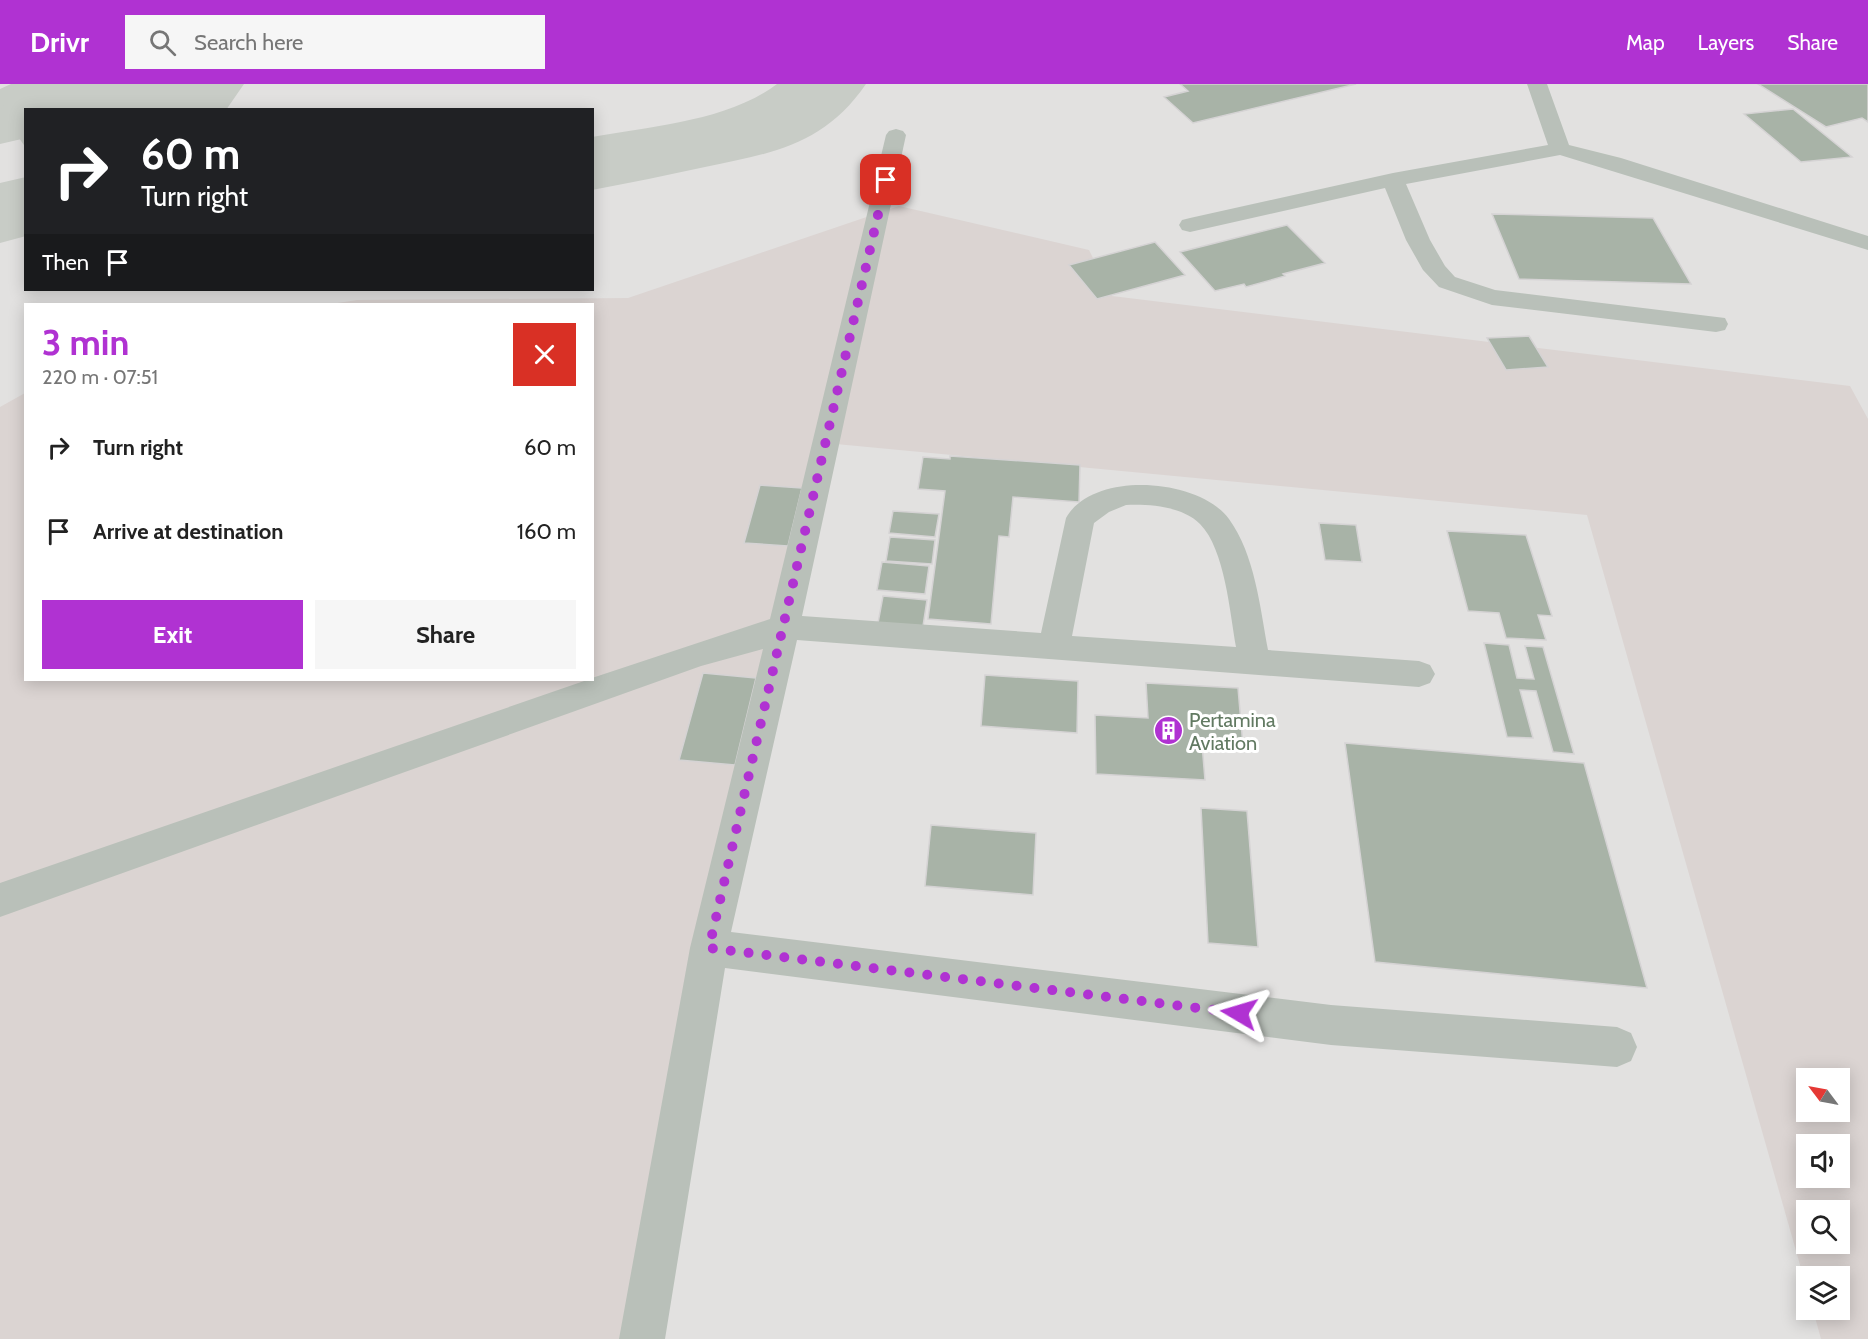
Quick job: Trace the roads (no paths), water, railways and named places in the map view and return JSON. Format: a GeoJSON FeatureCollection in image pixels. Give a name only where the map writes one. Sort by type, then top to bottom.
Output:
{"type":"FeatureCollection","features":[{"type":"Feature","properties":{"kind":"lane"},"geometry":{"type":"LineString","coordinates":[[1538,84],[1560,149]]}},
{"type":"Feature","properties":{"kind":"lane"},"geometry":{"type":"LineString","coordinates":[[642,1339],[709,948],[896,135]]}},
{"type":"Feature","properties":{"kind":"lane"},"geometry":{"type":"LineString","coordinates":[[1190,225],[1393,180],[1560,149],[1613,163],[1868,243]]}},
{"type":"Feature","properties":{"kind":"lane"},"geometry":{"type":"LineString","coordinates":[[1393,180],[1418,240],[1435,270],[1447,282],[1492,297],[1716,324]]}},
{"type":"Feature","properties":{"kind":"lane"},"geometry":{"type":"LineString","coordinates":[[1054,647],[1080,518],[1101,501],[1133,493],[1185,501],[1210,516],[1220,527],[1232,555],[1254,662]]}},
{"type":"Feature","properties":{"kind":"lane"},"geometry":{"type":"LineString","coordinates":[[0,900],[698,654],[752,640],[784,627],[1419,674]]}},
{"type":"Feature","properties":{"kind":"lane"},"geometry":{"type":"LineString","coordinates":[[709,948],[1331,1025],[1617,1047]]}},
{"type":"Feature","properties":{"kind":"place","name":"Pertamina Aviation"},"geometry":{"type":"Point","coordinates":[1168,731]}}]}
